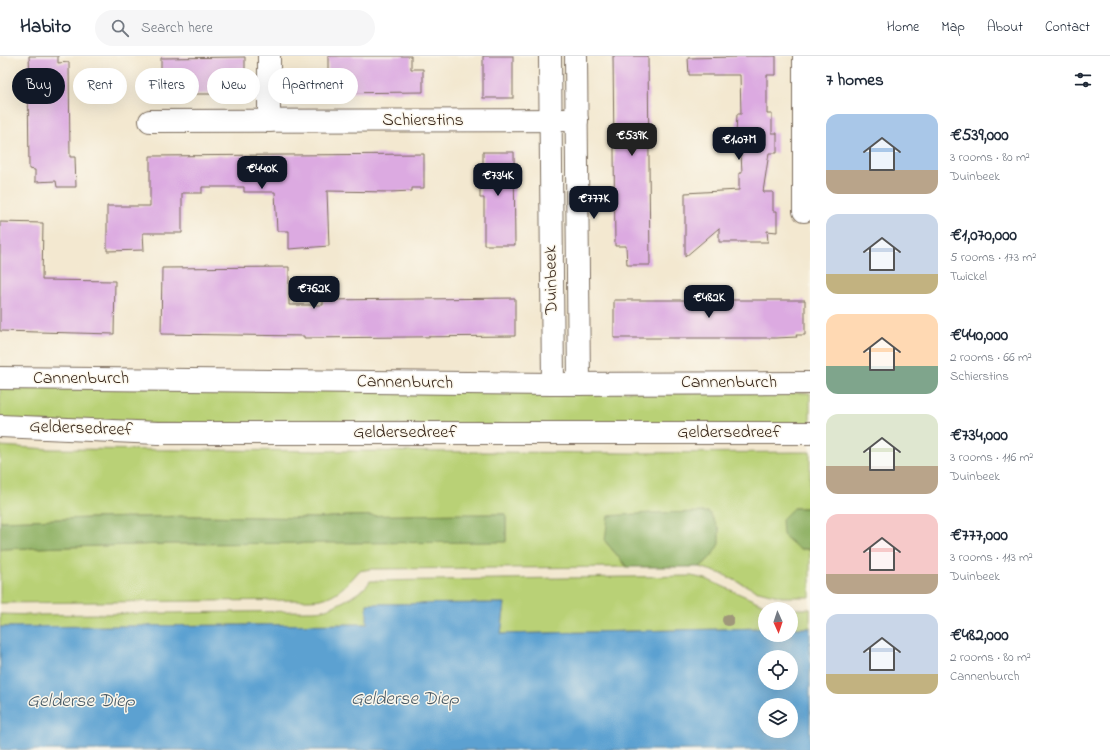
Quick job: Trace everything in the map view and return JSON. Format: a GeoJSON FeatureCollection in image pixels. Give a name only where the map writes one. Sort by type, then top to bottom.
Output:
{"type":"FeatureCollection","features":[{"type":"Feature","properties":{"kind":"street"},"geometry":{"type":"LineString","coordinates":[[268,121],[269,56]]}},
{"type":"Feature","properties":{"kind":"street","name":"Duinbeek"},"geometry":{"type":"LineString","coordinates":[[550,56],[552,384]]}},
{"type":"Feature","properties":{"kind":"street","name":"Duinbeek"},"geometry":{"type":"LineString","coordinates":[[576,56],[579,384]]}},
{"type":"Feature","properties":{"kind":"street"},"geometry":{"type":"LineString","coordinates":[[804,56],[807,157],[804,211]]}},
{"type":"Feature","properties":{"kind":"street","name":"Schierstins"},"geometry":{"type":"LineString","coordinates":[[150,121],[577,120]]}},
{"type":"Feature","properties":{"kind":"street","name":"Cannenburch"},"geometry":{"type":"LineString","coordinates":[[0,378],[552,384],[810,382]]}},
{"type":"Feature","properties":{"kind":"street","name":"Geldersedreef"},"geometry":{"type":"LineString","coordinates":[[0,426],[158,433],[810,433]]}},
{"type":"Feature","properties":{"kind":"street","name":"Geldersedreef"},"geometry":{"type":"LineString","coordinates":[[0,441],[158,447],[810,448]]}},
{"type":"Feature","properties":{"kind":"green space"},"geometry":{"type":"Polygon","coordinates":[[[0,386],[810,393],[810,426],[127,424],[0,421],[0,386]]]}},
{"type":"Feature","properties":{"kind":"green space"},"geometry":{"type":"Polygon","coordinates":[[[0,446],[49,449],[632,453],[810,452],[810,508],[793,508],[799,549],[810,549],[810,597],[782,597],[755,590],[722,574],[700,567],[711,557],[605,541],[627,567],[371,569],[359,571],[347,584],[332,595],[314,600],[0,603],[0,549],[167,544],[506,541],[506,514],[349,516],[317,518],[194,516],[0,521],[0,446]]]}},
{"type":"Feature","properties":{"kind":"green space"},"geometry":{"type":"Polygon","coordinates":[[[793,508],[810,508],[810,549],[799,549],[783,535],[782,519],[793,508]]]}},
{"type":"Feature","properties":{"kind":"green space"},"geometry":{"type":"Polygon","coordinates":[[[709,512],[719,529],[719,544],[711,557],[700,567],[627,567],[605,541],[608,516],[651,513],[709,512]]]}},
{"type":"Feature","properties":{"kind":"green space"},"geometry":{"type":"Polygon","coordinates":[[[506,514],[506,542],[167,544],[0,549],[0,521],[194,516],[317,518],[506,514]]]}},
{"type":"Feature","properties":{"kind":"green space"},"geometry":{"type":"Polygon","coordinates":[[[691,576],[706,579],[758,602],[758,628],[501,634],[505,603],[367,604],[368,624],[0,627],[0,614],[34,615],[318,611],[334,606],[356,594],[370,581],[691,576]]]}},
{"type":"Feature","properties":{"kind":"green space"},"geometry":{"type":"Polygon","coordinates":[[[798,609],[810,609],[810,628],[798,628],[798,609]]]}},
{"type":"Feature","properties":{"kind":"water","name":"Gelderse Diep"},"geometry":{"type":"Polygon","coordinates":[[[505,603],[501,634],[758,628],[758,642],[798,642],[798,628],[810,628],[810,750],[0,750],[0,627],[367,624],[367,604],[505,603]]]}},
{"type":"Feature","properties":{"kind":"building"},"geometry":{"type":"Polygon","coordinates":[[[29,56],[58,56],[58,63],[69,62],[70,157],[75,157],[76,187],[57,187],[56,181],[35,182],[35,170],[29,169],[28,104],[65,104],[65,68],[30,68],[29,56]]]}},
{"type":"Feature","properties":{"kind":"building"},"geometry":{"type":"Polygon","coordinates":[[[328,56],[411,56],[411,69],[423,69],[423,92],[358,93],[358,68],[328,68],[328,56]]]}},
{"type":"Feature","properties":{"kind":"building"},"geometry":{"type":"Polygon","coordinates":[[[483,56],[513,56],[513,98],[483,98],[483,56]]]}},
{"type":"Feature","properties":{"kind":"building"},"geometry":{"type":"Polygon","coordinates":[[[613,56],[648,56],[650,265],[627,265],[626,246],[615,246],[613,56]]]}},
{"type":"Feature","properties":{"kind":"building"},"geometry":{"type":"Polygon","coordinates":[[[776,56],[776,75],[767,75],[767,114],[772,114],[772,133],[777,133],[777,153],[769,153],[763,192],[773,192],[773,211],[777,211],[777,232],[767,231],[768,242],[719,242],[719,228],[685,257],[685,193],[739,190],[739,173],[742,173],[740,134],[736,134],[737,114],[741,114],[740,75],[689,75],[688,58],[776,56]]]}},
{"type":"Feature","properties":{"kind":"building"},"geometry":{"type":"Polygon","coordinates":[[[245,57],[245,68],[207,68],[207,94],[199,94],[199,68],[161,68],[161,58],[245,57]]]}},
{"type":"Feature","properties":{"kind":"building"},"geometry":{"type":"Polygon","coordinates":[[[483,152],[514,152],[515,245],[484,245],[484,198],[480,198],[480,187],[478,187],[478,165],[483,165],[483,152]]]}},
{"type":"Feature","properties":{"kind":"building"},"geometry":{"type":"Polygon","coordinates":[[[424,154],[424,188],[412,188],[412,191],[390,192],[327,191],[329,246],[289,249],[289,231],[277,231],[275,192],[244,192],[244,187],[202,187],[202,193],[182,193],[182,233],[143,233],[144,250],[107,251],[107,206],[150,206],[150,156],[424,154]]]}},
{"type":"Feature","properties":{"kind":"building"},"geometry":{"type":"Polygon","coordinates":[[[0,222],[43,223],[42,280],[115,281],[114,334],[0,331],[0,222]]]}},
{"type":"Feature","properties":{"kind":"building"},"geometry":{"type":"Polygon","coordinates":[[[289,267],[289,305],[323,305],[323,300],[515,298],[515,336],[304,338],[304,336],[161,334],[162,268],[289,267]]]}},
{"type":"Feature","properties":{"kind":"building"},"geometry":{"type":"Polygon","coordinates":[[[614,300],[805,300],[805,335],[776,338],[614,338],[614,300]]]}}]}
